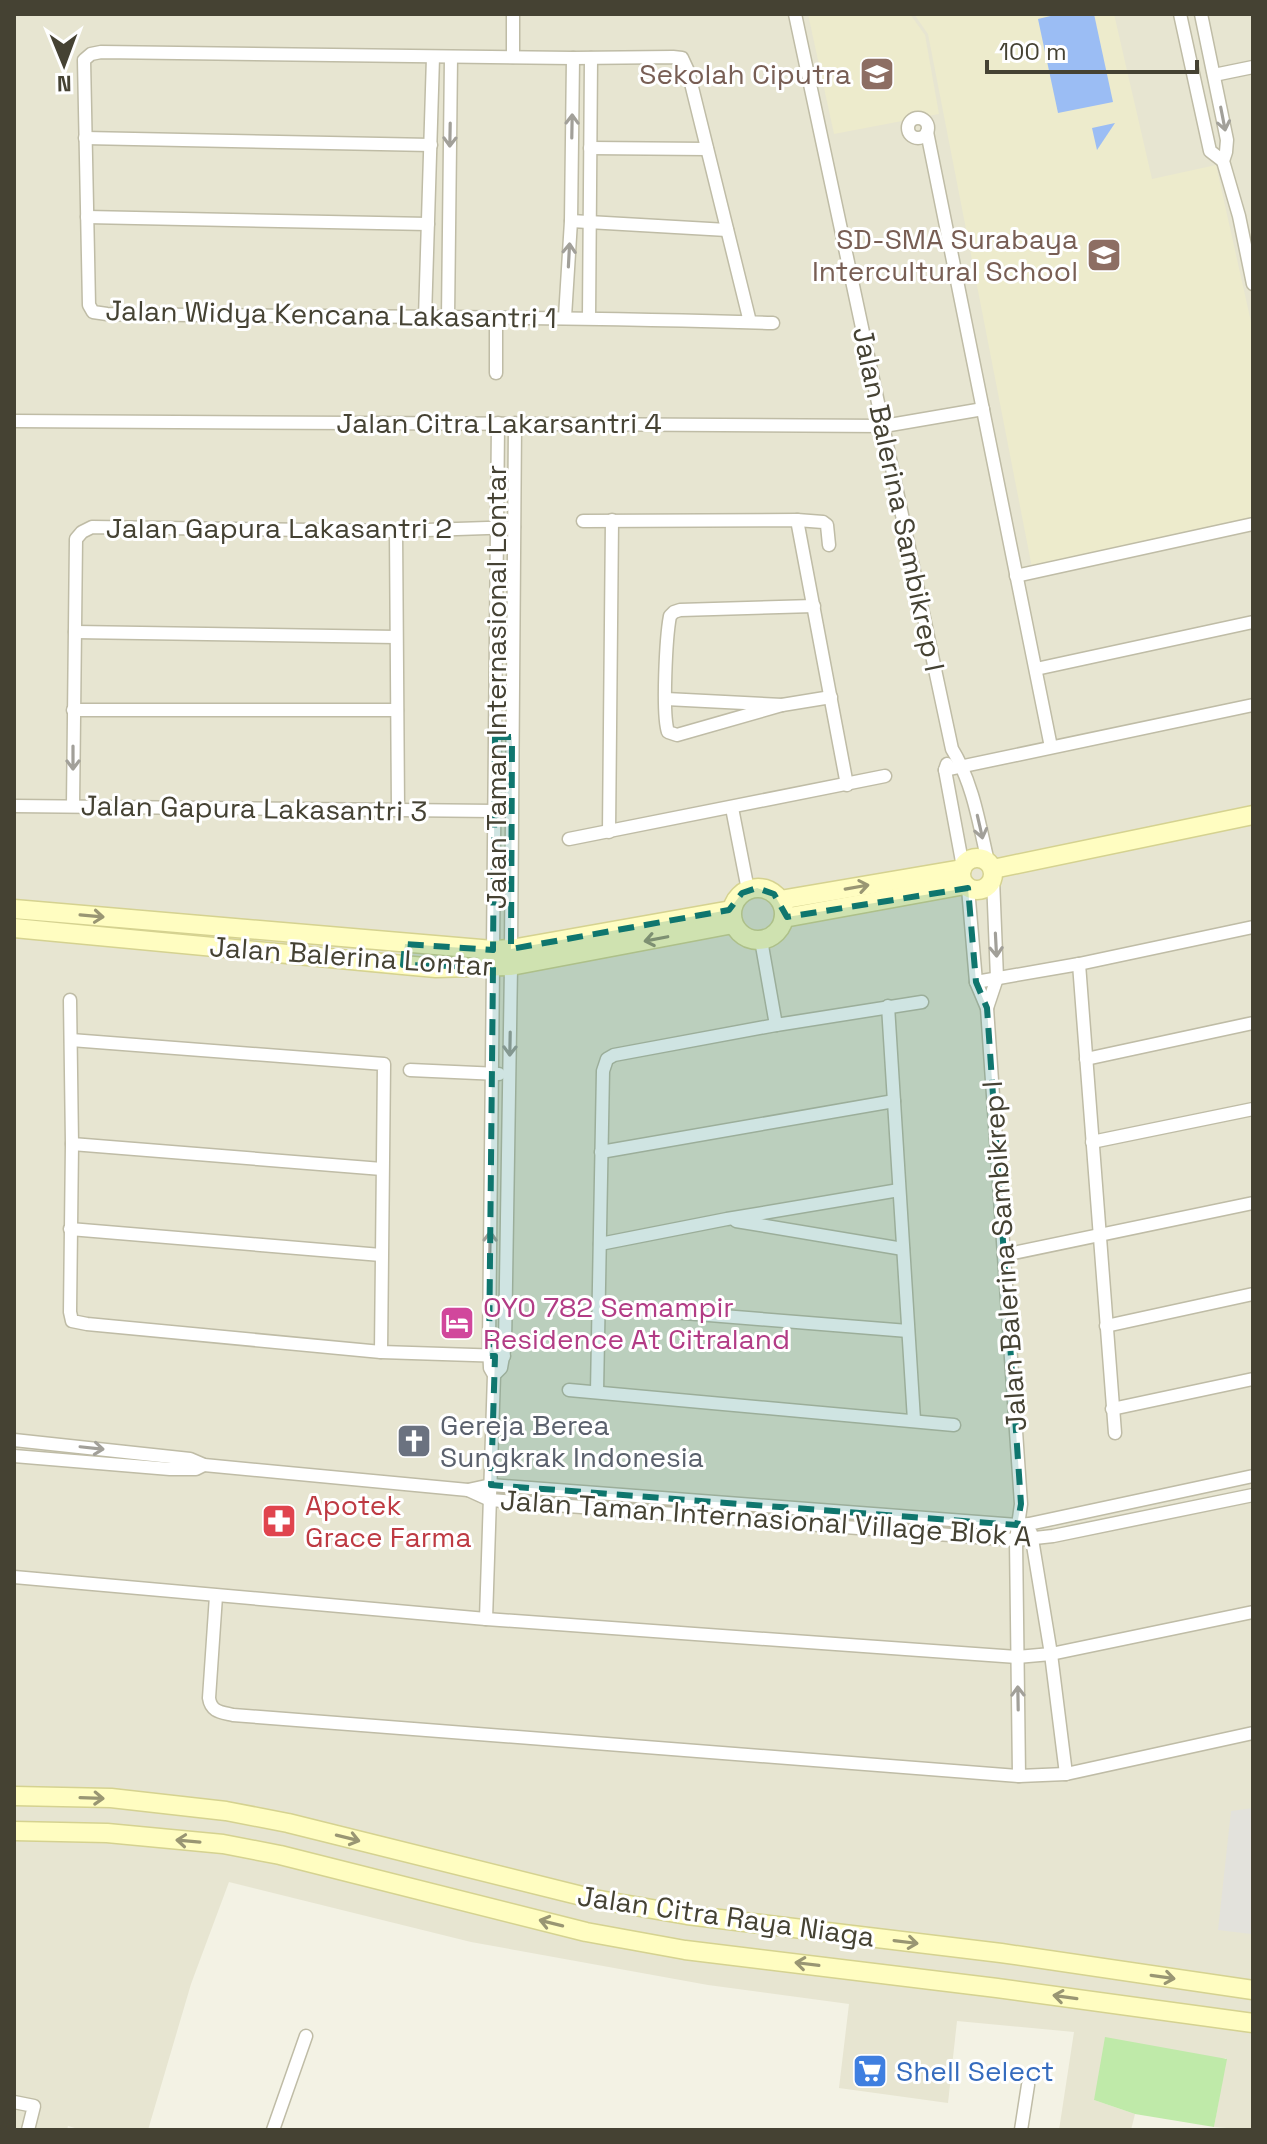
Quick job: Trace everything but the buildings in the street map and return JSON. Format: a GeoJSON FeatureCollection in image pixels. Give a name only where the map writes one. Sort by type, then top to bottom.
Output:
{"type":"FeatureCollection","features":[{"type":"Feature","properties":{"kind":"street"},"geometry":{"type":"LineString","coordinates":[[513,14],[513,57]]}},
{"type":"Feature","properties":{"kind":"street","name":"Jalan Balerina Sambikrep I"},"geometry":{"type":"LineString","coordinates":[[795,14],[952,749],[962,765],[972,793],[991,870],[997,978],[987,1008]]}},
{"type":"Feature","properties":{"kind":"street"},"geometry":{"type":"LineString","coordinates":[[1180,14],[1210,151],[1223,161]]}},
{"type":"Feature","properties":{"kind":"street"},"geometry":{"type":"LineString","coordinates":[[1201,14],[1227,140],[1223,161],[1239,216],[1253,284]]}},
{"type":"Feature","properties":{"kind":"street","name":"Jalan Widya Kencana Lakasantri 1"},"geometry":{"type":"LineString","coordinates":[[707,149],[684,60],[673,57],[91,54],[83,65],[89,305],[93,312],[107,314],[565,317],[773,323]]}},
{"type":"Feature","properties":{"kind":"street"},"geometry":{"type":"LineString","coordinates":[[425,318],[433,57]]}},
{"type":"Feature","properties":{"kind":"street"},"geometry":{"type":"LineString","coordinates":[[448,318],[451,57]]}},
{"type":"Feature","properties":{"kind":"street"},"geometry":{"type":"LineString","coordinates":[[565,317],[571,221],[573,58]]}},
{"type":"Feature","properties":{"kind":"street"},"geometry":{"type":"LineString","coordinates":[[589,318],[591,58]]}},
{"type":"Feature","properties":{"kind":"street"},"geometry":{"type":"LineString","coordinates":[[1214,75],[1253,67]]}},
{"type":"Feature","properties":{"kind":"street"},"geometry":{"type":"LineString","coordinates":[[927,132],[1051,747]]}},
{"type":"Feature","properties":{"kind":"street"},"geometry":{"type":"LineString","coordinates":[[85,138],[431,145]]}},
{"type":"Feature","properties":{"kind":"street"},"geometry":{"type":"LineString","coordinates":[[590,148],[707,149],[750,322]]}},
{"type":"Feature","properties":{"kind":"street"},"geometry":{"type":"LineString","coordinates":[[87,217],[428,224]]}},
{"type":"Feature","properties":{"kind":"street"},"geometry":{"type":"LineString","coordinates":[[571,221],[727,230]]}},
{"type":"Feature","properties":{"kind":"street"},"geometry":{"type":"LineString","coordinates":[[496,318],[496,373]]}},
{"type":"Feature","properties":{"kind":"street","name":"Jalan Citra Lakarsantri 4"},"geometry":{"type":"LineString","coordinates":[[14,421],[884,426],[983,409]]}},
{"type":"Feature","properties":{"kind":"street","name":"Jalan Taman Internasional Lontar"},"geometry":{"type":"LineString","coordinates":[[494,1375],[501,1368],[504,1356],[509,1074],[495,811],[498,423]]}},
{"type":"Feature","properties":{"kind":"street","name":"Jalan Taman Internasional Lontar"},"geometry":{"type":"LineString","coordinates":[[486,1619],[494,1375],[489,1356],[493,1073],[502,958],[512,737],[515,423]]}},
{"type":"Feature","properties":{"kind":"street"},"geometry":{"type":"LineString","coordinates":[[609,832],[612,520]]}},
{"type":"Feature","properties":{"kind":"street"},"geometry":{"type":"LineString","coordinates":[[797,520],[847,785]]}},
{"type":"Feature","properties":{"kind":"street"},"geometry":{"type":"LineString","coordinates":[[583,521],[797,520],[825,523],[829,545]]}},
{"type":"Feature","properties":{"kind":"street"},"geometry":{"type":"LineString","coordinates":[[1016,576],[1253,524]]}},
{"type":"Feature","properties":{"kind":"street","name":"Jalan Gapura Lakasantri 2"},"geometry":{"type":"LineString","coordinates":[[73,806],[76,539],[86,529],[396,531],[514,527]]}},
{"type":"Feature","properties":{"kind":"street"},"geometry":{"type":"LineString","coordinates":[[396,531],[398,810]]}},
{"type":"Feature","properties":{"kind":"street"},"geometry":{"type":"LineString","coordinates":[[814,606],[674,612],[669,621],[666,728],[677,735],[782,705],[831,697]]}},
{"type":"Feature","properties":{"kind":"street"},"geometry":{"type":"LineString","coordinates":[[1036,669],[1253,622]]}},
{"type":"Feature","properties":{"kind":"street"},"geometry":{"type":"LineString","coordinates":[[75,632],[396,637]]}},
{"type":"Feature","properties":{"kind":"street"},"geometry":{"type":"LineString","coordinates":[[666,699],[782,705]]}},
{"type":"Feature","properties":{"kind":"street"},"geometry":{"type":"LineString","coordinates":[[945,770],[1253,705]]}},
{"type":"Feature","properties":{"kind":"street"},"geometry":{"type":"LineString","coordinates":[[73,710],[397,710]]}},
{"type":"Feature","properties":{"kind":"street"},"geometry":{"type":"LineString","coordinates":[[495,737],[512,737]]}},
{"type":"Feature","properties":{"kind":"street","name":"Jalan Balerina Sambikrep I"},"geometry":{"type":"LineString","coordinates":[[952,749],[945,770],[964,877],[976,982],[987,1008],[1023,1525],[1031,1539],[1051,1654],[1066,1774]]}},
{"type":"Feature","properties":{"kind":"street"},"geometry":{"type":"LineString","coordinates":[[569,839],[885,776]]}},
{"type":"Feature","properties":{"kind":"street","name":"Jalan Gapura Lakasantri 3"},"geometry":{"type":"LineString","coordinates":[[14,806],[495,811]]}},
{"type":"Feature","properties":{"kind":"street"},"geometry":{"type":"LineString","coordinates":[[732,808],[748,890]]}},
{"type":"Feature","properties":{"kind":"street"},"geometry":{"type":"LineString","coordinates":[[991,870],[1253,815]]}},
{"type":"Feature","properties":{"kind":"street"},"geometry":{"type":"LineString","coordinates":[[964,877],[971,859],[983,859],[991,870]]}},
{"type":"Feature","properties":{"kind":"street"},"geometry":{"type":"LineString","coordinates":[[782,909],[964,877],[980,890],[985,888],[991,870]]}},
{"type":"Feature","properties":{"kind":"street"},"geometry":{"type":"LineString","coordinates":[[757,888],[766,889],[782,909],[777,933],[761,940],[740,934],[732,917],[737,897],[757,888]]}},
{"type":"Feature","properties":{"kind":"street","name":"Jalan Balerina Lontar"},"geometry":{"type":"LineString","coordinates":[[14,909],[405,944],[502,958]]}},
{"type":"Feature","properties":{"kind":"street","name":"Jalan Balerina Lontar"},"geometry":{"type":"LineString","coordinates":[[14,928],[436,968],[732,917]]}},
{"type":"Feature","properties":{"kind":"street"},"geometry":{"type":"LineString","coordinates":[[976,982],[1079,964],[1253,927]]}},
{"type":"Feature","properties":{"kind":"street"},"geometry":{"type":"LineString","coordinates":[[761,940],[776,1025]]}},
{"type":"Feature","properties":{"kind":"street"},"geometry":{"type":"LineString","coordinates":[[403,965],[405,944]]}},
{"type":"Feature","properties":{"kind":"street"},"geometry":{"type":"LineString","coordinates":[[1079,964],[1115,1433]]}},
{"type":"Feature","properties":{"kind":"street"},"geometry":{"type":"LineString","coordinates":[[70,1000],[70,1312],[75,1322],[381,1352],[504,1356]]}},
{"type":"Feature","properties":{"kind":"street"},"geometry":{"type":"LineString","coordinates":[[597,1392],[603,1071],[607,1059],[614,1055],[776,1025],[922,1002]]}},
{"type":"Feature","properties":{"kind":"street"},"geometry":{"type":"LineString","coordinates":[[888,1006],[914,1420]]}},
{"type":"Feature","properties":{"kind":"street"},"geometry":{"type":"LineString","coordinates":[[1086,1059],[1253,1023]]}},
{"type":"Feature","properties":{"kind":"street"},"geometry":{"type":"LineString","coordinates":[[71,1040],[384,1064],[381,1352]]}},
{"type":"Feature","properties":{"kind":"street"},"geometry":{"type":"LineString","coordinates":[[410,1070],[509,1074]]}},
{"type":"Feature","properties":{"kind":"street"},"geometry":{"type":"LineString","coordinates":[[601,1152],[894,1101]]}},
{"type":"Feature","properties":{"kind":"street"},"geometry":{"type":"LineString","coordinates":[[1092,1142],[1253,1109]]}},
{"type":"Feature","properties":{"kind":"street"},"geometry":{"type":"LineString","coordinates":[[72,1144],[382,1169]]}},
{"type":"Feature","properties":{"kind":"street"},"geometry":{"type":"LineString","coordinates":[[600,1244],[899,1190]]}},
{"type":"Feature","properties":{"kind":"street"},"geometry":{"type":"LineString","coordinates":[[1004,1255],[1253,1203]]}},
{"type":"Feature","properties":{"kind":"street"},"geometry":{"type":"LineString","coordinates":[[727,1219],[903,1249]]}},
{"type":"Feature","properties":{"kind":"street"},"geometry":{"type":"LineString","coordinates":[[70,1229],[381,1255]]}},
{"type":"Feature","properties":{"kind":"street"},"geometry":{"type":"LineString","coordinates":[[490,1279],[506,1278]]}},
{"type":"Feature","properties":{"kind":"street"},"geometry":{"type":"LineString","coordinates":[[1106,1326],[1253,1294]]}},
{"type":"Feature","properties":{"kind":"street"},"geometry":{"type":"LineString","coordinates":[[598,1306],[908,1331]]}},
{"type":"Feature","properties":{"kind":"street"},"geometry":{"type":"LineString","coordinates":[[1112,1409],[1253,1379]]}},
{"type":"Feature","properties":{"kind":"street"},"geometry":{"type":"LineString","coordinates":[[569,1390],[954,1425]]}},
{"type":"Feature","properties":{"kind":"street","name":"Jalan Taman Internasional Village Blok A"},"geometry":{"type":"LineString","coordinates":[[14,1440],[190,1459],[204,1465],[468,1490],[491,1485],[1023,1525],[1253,1476]]}},
{"type":"Feature","properties":{"kind":"street","name":"Jalan Taman Internasional Village Blok A"},"geometry":{"type":"LineString","coordinates":[[14,1456],[170,1469],[196,1469],[204,1465]]}},
{"type":"Feature","properties":{"kind":"street","name":"Jalan Taman Internasional Village Blok A"},"geometry":{"type":"LineString","coordinates":[[468,1490],[490,1500],[1016,1540],[1253,1495]]}},
{"type":"Feature","properties":{"kind":"street","name":"Jalan Balerina Sambikrep I"},"geometry":{"type":"LineString","coordinates":[[1019,1776],[1016,1540],[1023,1525]]}},
{"type":"Feature","properties":{"kind":"street"},"geometry":{"type":"LineString","coordinates":[[14,1577],[486,1619],[1017,1657],[1051,1654],[1253,1612]]}},
{"type":"Feature","properties":{"kind":"street"},"geometry":{"type":"LineString","coordinates":[[216,1596],[210,1705],[215,1711],[233,1715],[1019,1776],[1066,1774],[1253,1733]]}},
{"type":"Feature","properties":{"kind":"street","name":"Jalan Citra Raya Niaga"},"geometry":{"type":"LineString","coordinates":[[14,1796],[111,1798],[226,1811],[288,1823],[594,1899],[687,1915],[1001,1953],[1253,1990]]}},
{"type":"Feature","properties":{"kind":"street"},"geometry":{"type":"LineString","coordinates":[[223,1844],[226,1811]]}},
{"type":"Feature","properties":{"kind":"street","name":"Jalan Citra Raya Niaga"},"geometry":{"type":"LineString","coordinates":[[14,1831],[107,1833],[223,1844],[280,1855],[586,1932],[685,1950],[1253,2023]]}},
{"type":"Feature","properties":{"kind":"street"},"geometry":{"type":"LineString","coordinates":[[997,1988],[1001,1953]]}},
{"type":"Feature","properties":{"kind":"street"},"geometry":{"type":"LineString","coordinates":[[273,2130],[306,2036]]}},
{"type":"Feature","properties":{"kind":"street"},"geometry":{"type":"LineString","coordinates":[[1021,2130],[1028,2085]]}},
{"type":"Feature","properties":{"kind":"street"},"geometry":{"type":"LineString","coordinates":[[14,2102],[34,2106],[28,2130]]}},
{"type":"Feature","properties":{"kind":"highlighted area"},"geometry":{"type":"Polygon","coordinates":[[[495,737],[512,737],[511,949],[729,910],[742,893],[757,888],[774,894],[787,917],[968,888],[976,982],[987,1008],[1021,1504],[1017,1525],[491,1485],[495,1356],[489,1356],[493,967],[403,965],[405,944],[493,950],[495,737]]]}},
{"type":"Feature","properties":{"kind":"shaded area"},"geometry":{"type":"Polygon","coordinates":[[[14,14],[1253,14],[1253,2130],[1214,2127],[1226,2058],[1094,2100],[1135,2114],[1131,2130],[1059,2130],[1074,2032],[957,2021],[948,2103],[839,2088],[849,2004],[708,1985],[471,1942],[229,1882],[191,1984],[148,2130],[82,2130],[68,2126],[67,2130],[14,2130],[14,14]]]}},
{"type":"Feature","properties":{"kind":"shaded area","name":"Sekolah Ciputra"},"geometry":{"type":"Polygon","coordinates":[[[808,14],[910,14],[925,35],[939,114],[834,134],[808,14]]]}},
{"type":"Feature","properties":{"kind":"shaded area","name":"SD-SMA Surabaya Intercultural School"},"geometry":{"type":"Polygon","coordinates":[[[914,14],[1114,14],[1152,179],[1216,165],[1253,331],[1253,529],[1034,578],[928,34],[914,14]]]}},
{"type":"Feature","properties":{"kind":"shaded area"},"geometry":{"type":"Polygon","coordinates":[[[1253,1808],[1251,1934],[1218,1930],[1231,1811],[1253,1808]]]}},
{"type":"Feature","properties":{"kind":"green space"},"geometry":{"type":"Polygon","coordinates":[[[1105,2037],[1227,2059],[1214,2127],[1135,2114],[1094,2100],[1105,2037]]]}},
{"type":"Feature","properties":{"kind":"water"},"geometry":{"type":"Polygon","coordinates":[[[1059,14],[1094,14],[1113,102],[1058,113],[1038,19],[1059,14]]]}},
{"type":"Feature","properties":{"kind":"water"},"geometry":{"type":"Polygon","coordinates":[[[1115,123],[1097,150],[1092,128],[1115,123]]]}},
{"type":"Feature","properties":{"kind":"place","name":"Sekolah Ciputra"},"geometry":{"type":"Point","coordinates":[877,74]}},
{"type":"Feature","properties":{"kind":"place","name":"SD-SMA Surabaya Intercultural School"},"geometry":{"type":"Point","coordinates":[1104,255]}},
{"type":"Feature","properties":{"kind":"place","name":"OYO 782 Semampir Residence At Citraland"},"geometry":{"type":"Point","coordinates":[457,1323]}},
{"type":"Feature","properties":{"kind":"place","name":"Gereja Berea Sungkrak Indonesia"},"geometry":{"type":"Point","coordinates":[414,1441]}},
{"type":"Feature","properties":{"kind":"place","name":"Apotek Grace Farma"},"geometry":{"type":"Point","coordinates":[279,1521]}},
{"type":"Feature","properties":{"kind":"place","name":"Shell Select"},"geometry":{"type":"Point","coordinates":[870,2071]}}]}
